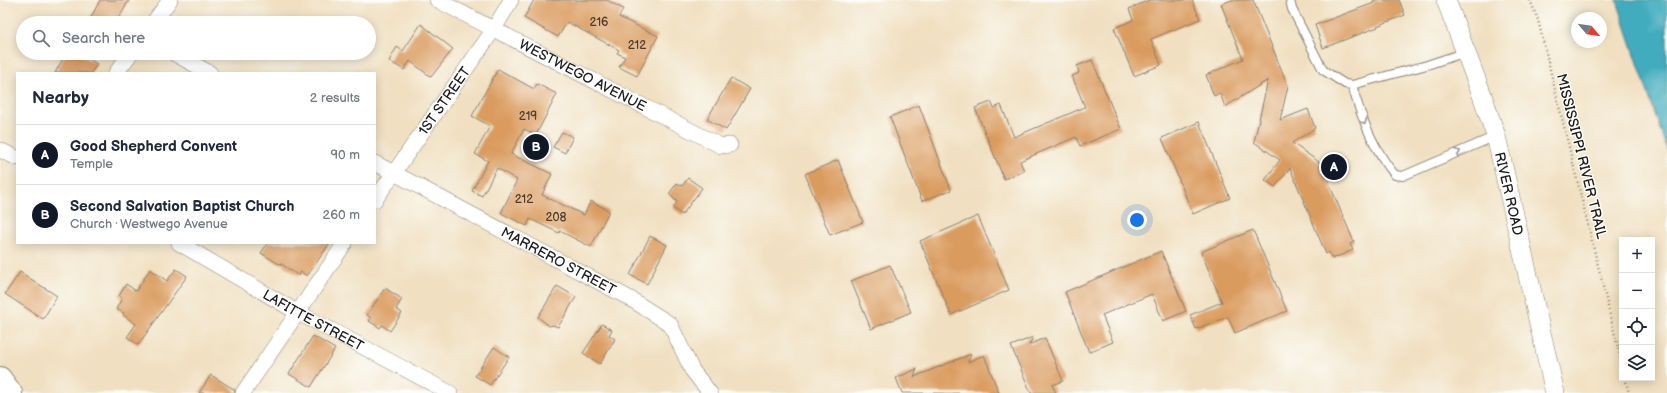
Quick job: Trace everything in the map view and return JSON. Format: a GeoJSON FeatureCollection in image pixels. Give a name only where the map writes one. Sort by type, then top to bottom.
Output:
{"type":"FeatureCollection","features":[{"type":"Feature","properties":{"kind":"highway"},"geometry":{"type":"LineString","coordinates":[[0,378],[11,393]]}},
{"type":"Feature","properties":{"kind":"street"},"geometry":{"type":"LineString","coordinates":[[158,16],[170,0]]}},
{"type":"Feature","properties":{"kind":"street","name":"WESTWEGO AVENUE"},"geometry":{"type":"LineString","coordinates":[[437,0],[721,146],[730,145]]}},
{"type":"Feature","properties":{"kind":"street","name":"1ST STREET"},"geometry":{"type":"LineString","coordinates":[[376,199],[494,29],[511,0]]}},
{"type":"Feature","properties":{"kind":"street","name":"RIVER ROAD"},"geometry":{"type":"LineString","coordinates":[[1446,0],[1496,136],[1555,393]]}},
{"type":"Feature","properties":{"kind":"street"},"geometry":{"type":"LineString","coordinates":[[117,72],[126,60]]}},
{"type":"Feature","properties":{"kind":"street"},"geometry":{"type":"LineString","coordinates":[[186,60],[208,72]]}},
{"type":"Feature","properties":{"kind":"street"},"geometry":{"type":"LineString","coordinates":[[0,150],[16,158]]}},
{"type":"Feature","properties":{"kind":"street","name":"MARRERO STREET"},"geometry":{"type":"LineString","coordinates":[[376,164],[629,298],[670,324],[692,370],[710,393]]}},
{"type":"Feature","properties":{"kind":"street","name":"LAFITTE STREET"},"geometry":{"type":"LineString","coordinates":[[181,244],[297,312],[450,393]]}},
{"type":"Feature","properties":{"kind":"street"},"geometry":{"type":"LineString","coordinates":[[244,393],[297,312],[344,244]]}},
{"type":"Feature","properties":{"kind":"lane"},"geometry":{"type":"LineString","coordinates":[[1290,0],[1323,70],[1345,84],[1352,85],[1427,65],[1466,52]]}},
{"type":"Feature","properties":{"kind":"lane"},"geometry":{"type":"LineString","coordinates":[[1352,85],[1360,114],[1369,134],[1382,160],[1394,176],[1403,176],[1496,136]]}},
{"type":"Feature","properties":{"kind":"path","name":"MISSISSIPPI RIVER TRAIL"},"geometry":{"type":"LineString","coordinates":[[1530,0],[1538,20],[1619,352]]}},
{"type":"Feature","properties":{"kind":"path"},"geometry":{"type":"LineString","coordinates":[[1626,381],[1629,393]]}},
{"type":"Feature","properties":{"kind":"water"},"geometry":{"type":"Polygon","coordinates":[[[1616,0],[1667,0],[1667,150],[1618,4],[1616,0]]]}},
{"type":"Feature","properties":{"kind":"building"},"geometry":{"type":"Polygon","coordinates":[[[100,0],[129,0],[120,16],[92,16],[100,0]]]}},
{"type":"Feature","properties":{"kind":"building"},"geometry":{"type":"Polygon","coordinates":[[[534,0],[607,0],[623,9],[619,17],[658,36],[637,76],[619,67],[625,57],[617,53],[619,50],[567,22],[558,37],[524,18],[534,0]]]}},
{"type":"Feature","properties":{"kind":"building"},"geometry":{"type":"Polygon","coordinates":[[[1149,0],[1192,0],[1200,19],[1151,39],[1161,65],[1134,76],[1114,28],[1133,20],[1129,9],[1149,0]]]}},
{"type":"Feature","properties":{"kind":"building"},"geometry":{"type":"Polygon","coordinates":[[[1232,0],[1253,0],[1288,86],[1280,120],[1308,109],[1315,128],[1292,143],[1319,162],[1354,242],[1350,244],[1353,250],[1332,259],[1329,252],[1326,254],[1290,168],[1275,187],[1265,180],[1280,160],[1254,142],[1268,80],[1225,107],[1220,93],[1214,96],[1206,75],[1243,59],[1221,4],[1232,0]]]}},
{"type":"Feature","properties":{"kind":"building"},"geometry":{"type":"Polygon","coordinates":[[[1373,0],[1399,0],[1405,15],[1323,48],[1315,25],[1374,3],[1373,0]]]}},
{"type":"Feature","properties":{"kind":"building"},"geometry":{"type":"Polygon","coordinates":[[[421,24],[453,49],[431,77],[410,61],[404,70],[389,61],[397,47],[403,51],[421,24]]]}},
{"type":"Feature","properties":{"kind":"building"},"geometry":{"type":"Polygon","coordinates":[[[62,60],[90,60],[97,64],[92,72],[56,72],[62,60]]]}},
{"type":"Feature","properties":{"kind":"building"},"geometry":{"type":"Polygon","coordinates":[[[1092,60],[1121,129],[1080,146],[1076,137],[1020,161],[1024,171],[1004,179],[975,108],[991,102],[994,108],[1001,105],[1014,137],[1085,107],[1072,76],[1079,73],[1077,66],[1092,60]]]}},
{"type":"Feature","properties":{"kind":"building"},"geometry":{"type":"Polygon","coordinates":[[[498,69],[534,89],[537,84],[557,94],[536,135],[524,129],[511,154],[552,174],[542,195],[584,215],[591,201],[609,211],[591,247],[560,231],[559,233],[530,219],[527,226],[501,213],[517,180],[497,168],[482,196],[472,191],[488,161],[475,154],[490,126],[472,116],[498,69]]]}},
{"type":"Feature","properties":{"kind":"building"},"geometry":{"type":"Polygon","coordinates":[[[731,78],[750,89],[726,130],[707,119],[731,78]]]}},
{"type":"Feature","properties":{"kind":"building"},"geometry":{"type":"Polygon","coordinates":[[[919,105],[951,190],[922,201],[890,117],[919,105]]]}},
{"type":"Feature","properties":{"kind":"building"},"geometry":{"type":"Polygon","coordinates":[[[1199,122],[1230,198],[1193,214],[1162,138],[1199,122]]]}},
{"type":"Feature","properties":{"kind":"building"},"geometry":{"type":"Polygon","coordinates":[[[562,132],[573,137],[565,153],[553,147],[562,132]]]}},
{"type":"Feature","properties":{"kind":"building"},"geometry":{"type":"Polygon","coordinates":[[[838,160],[863,222],[830,235],[805,174],[838,160]]]}},
{"type":"Feature","properties":{"kind":"building"},"geometry":{"type":"Polygon","coordinates":[[[688,178],[702,188],[682,215],[673,208],[677,202],[669,194],[677,183],[682,186],[688,178]]]}},
{"type":"Feature","properties":{"kind":"building"},"geometry":{"type":"Polygon","coordinates":[[[978,216],[1009,290],[951,315],[920,241],[978,216]]]}},
{"type":"Feature","properties":{"kind":"building"},"geometry":{"type":"Polygon","coordinates":[[[1253,230],[1287,311],[1235,333],[1228,317],[1196,329],[1190,315],[1222,302],[1201,252],[1253,230]]]}},
{"type":"Feature","properties":{"kind":"building"},"geometry":{"type":"Polygon","coordinates":[[[650,236],[667,245],[647,284],[630,275],[650,236]]]}},
{"type":"Feature","properties":{"kind":"building"},"geometry":{"type":"Polygon","coordinates":[[[267,244],[329,244],[307,276],[301,272],[299,276],[280,263],[279,264],[261,253],[267,244]]]}},
{"type":"Feature","properties":{"kind":"building"},"geometry":{"type":"Polygon","coordinates":[[[1161,251],[1186,311],[1163,321],[1152,294],[1102,315],[1113,342],[1089,352],[1065,292],[1161,251]]]}},
{"type":"Feature","properties":{"kind":"building"},"geometry":{"type":"Polygon","coordinates":[[[890,265],[911,312],[871,329],[851,281],[890,265]]]}},
{"type":"Feature","properties":{"kind":"building"},"geometry":{"type":"Polygon","coordinates":[[[150,269],[167,281],[176,269],[187,276],[138,345],[127,337],[136,324],[123,315],[124,313],[116,309],[122,298],[119,296],[126,284],[136,291],[150,269]]]}},
{"type":"Feature","properties":{"kind":"building"},"geometry":{"type":"Polygon","coordinates":[[[20,272],[57,296],[43,319],[5,294],[20,272]]]}},
{"type":"Feature","properties":{"kind":"building"},"geometry":{"type":"Polygon","coordinates":[[[557,286],[576,297],[558,327],[553,325],[549,326],[538,317],[557,286]]]}},
{"type":"Feature","properties":{"kind":"building"},"geometry":{"type":"Polygon","coordinates":[[[385,288],[402,299],[396,309],[402,313],[390,331],[382,325],[380,328],[369,321],[371,318],[367,315],[385,288]]]}},
{"type":"Feature","properties":{"kind":"building"},"geometry":{"type":"Polygon","coordinates":[[[602,324],[612,330],[609,335],[615,339],[600,364],[583,353],[602,324]]]}},
{"type":"Feature","properties":{"kind":"building"},"geometry":{"type":"Polygon","coordinates":[[[313,336],[335,349],[311,387],[289,374],[313,336]]]}},
{"type":"Feature","properties":{"kind":"building"},"geometry":{"type":"Polygon","coordinates":[[[1033,337],[1029,345],[1045,338],[1063,381],[1052,385],[1056,393],[1031,393],[1011,346],[1033,337]]]}},
{"type":"Feature","properties":{"kind":"building"},"geometry":{"type":"Polygon","coordinates":[[[494,347],[509,357],[490,385],[475,376],[494,347]]]}},
{"type":"Feature","properties":{"kind":"building"},"geometry":{"type":"Polygon","coordinates":[[[971,354],[968,362],[984,355],[999,393],[902,393],[896,378],[917,369],[914,377],[971,354]]]}},
{"type":"Feature","properties":{"kind":"building"},"geometry":{"type":"Polygon","coordinates":[[[211,375],[235,390],[234,393],[199,393],[211,375]]]}},
{"type":"Feature","properties":{"kind":"place","name":"Second Salvation Baptist Church"},"geometry":{"type":"Point","coordinates":[536,147]}},
{"type":"Feature","properties":{"kind":"place","name":"Good Shepherd Convent"},"geometry":{"type":"Point","coordinates":[1334,167]}}]}
